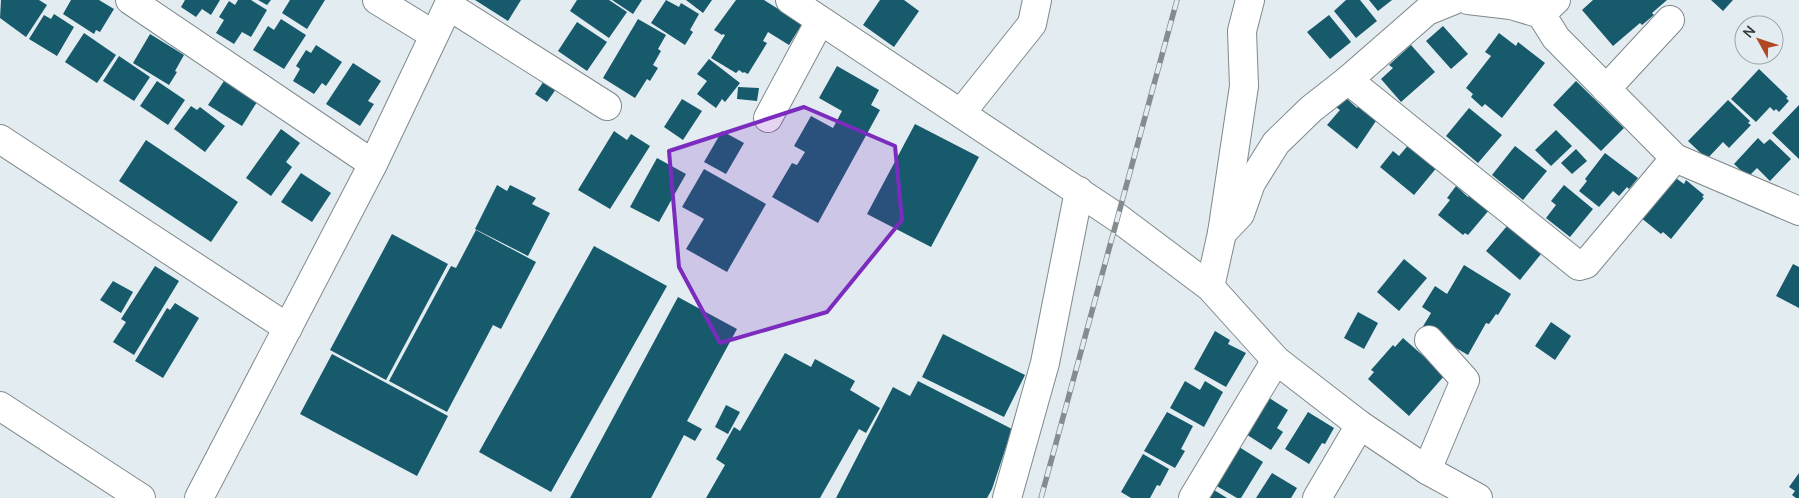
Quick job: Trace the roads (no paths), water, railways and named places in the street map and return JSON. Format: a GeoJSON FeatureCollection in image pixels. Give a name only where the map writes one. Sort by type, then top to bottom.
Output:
{"type":"FeatureCollection","features":[{"type":"Feature","properties":{"kind":"street"},"geometry":{"type":"LineString","coordinates":[[130,0],[373,164]]}},
{"type":"Feature","properties":{"kind":"street"},"geometry":{"type":"LineString","coordinates":[[377,0],[434,36]]}},
{"type":"Feature","properties":{"kind":"street"},"geometry":{"type":"LineString","coordinates":[[790,0],[1079,191],[1210,287],[1276,360],[1360,425],[1427,470],[1478,498]]}},
{"type":"Feature","properties":{"kind":"street"},"geometry":{"type":"LineString","coordinates":[[961,113],[1032,24],[1037,0]]}},
{"type":"Feature","properties":{"kind":"street"},"geometry":{"type":"LineString","coordinates":[[1210,287],[1222,233],[1244,86],[1242,31],[1250,0]]}},
{"type":"Feature","properties":{"kind":"street"},"geometry":{"type":"LineString","coordinates":[[1222,233],[1240,214],[1251,183],[1276,143],[1311,110],[1348,80],[1426,5],[1454,0]]}},
{"type":"Feature","properties":{"kind":"street"},"geometry":{"type":"LineString","coordinates":[[1468,0],[1549,7],[1556,38],[1675,158],[1799,211]]}},
{"type":"Feature","properties":{"kind":"street"},"geometry":{"type":"LineString","coordinates":[[199,498],[373,164],[450,3],[607,106]]}},
{"type":"Feature","properties":{"kind":"street"},"geometry":{"type":"LineString","coordinates":[[1606,89],[1670,20]]}},
{"type":"Feature","properties":{"kind":"street"},"geometry":{"type":"LineString","coordinates":[[768,118],[820,21]]}},
{"type":"Feature","properties":{"kind":"street"},"geometry":{"type":"LineString","coordinates":[[1348,80],[1579,266],[1586,264],[1675,158]]}},
{"type":"Feature","properties":{"kind":"street"},"geometry":{"type":"LineString","coordinates":[[0,139],[288,328]]}},
{"type":"Feature","properties":{"kind":"street"},"geometry":{"type":"LineString","coordinates":[[1007,498],[1045,363],[1079,191]]}},
{"type":"Feature","properties":{"kind":"street"},"geometry":{"type":"LineString","coordinates":[[1427,470],[1465,380],[1429,340]]}},
{"type":"Feature","properties":{"kind":"street"},"geometry":{"type":"LineString","coordinates":[[1193,498],[1276,360]]}},
{"type":"Feature","properties":{"kind":"street"},"geometry":{"type":"LineString","coordinates":[[0,406],[141,498]]}},
{"type":"Feature","properties":{"kind":"street"},"geometry":{"type":"LineString","coordinates":[[1317,498],[1360,425]]}},
{"type":"Feature","properties":{"kind":"railway"},"geometry":{"type":"LineString","coordinates":[[1041,498],[1177,0]]}}]}
